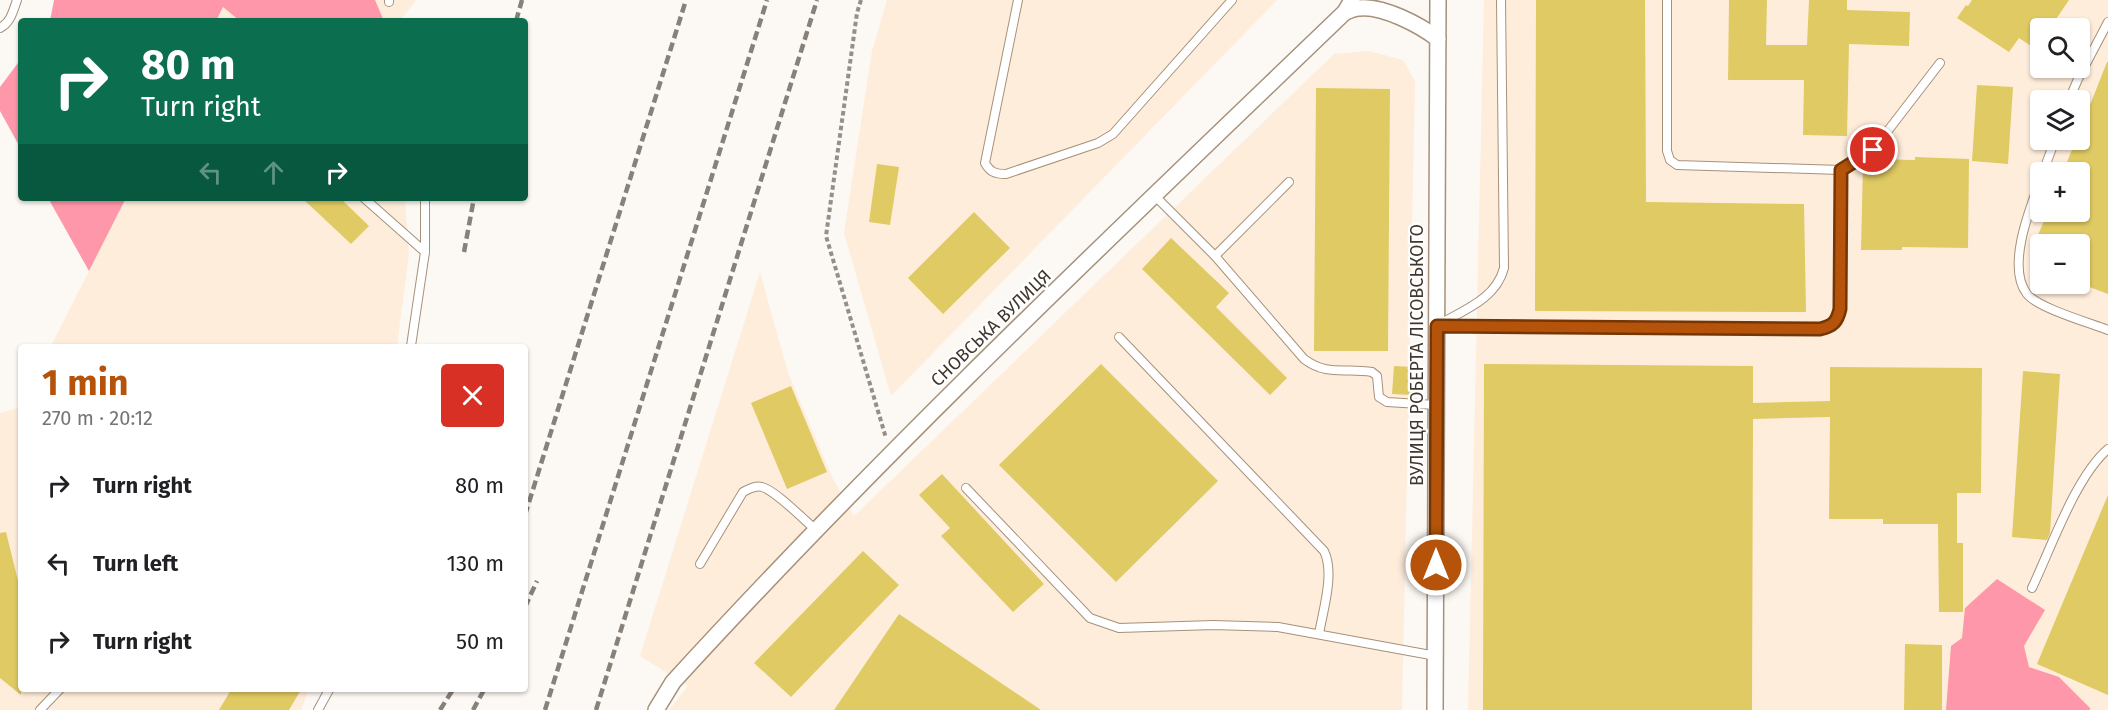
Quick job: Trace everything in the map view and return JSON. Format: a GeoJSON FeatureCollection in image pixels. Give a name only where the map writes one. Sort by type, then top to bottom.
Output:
{"type":"FeatureCollection","features":[{"type":"Feature","properties":{"kind":"street","name":"ВУЛИЦЯ РОБЕРТА ЛІСОВСЬКОГО"},"geometry":{"type":"LineString","coordinates":[[1435,710],[1438,0]]}},
{"type":"Feature","properties":{"kind":"street","name":"СНОВСЬКА ВУЛИЦЯ"},"geometry":{"type":"LineString","coordinates":[[656,710],[673,682],[891,453],[1349,6],[1383,12],[1413,22],[1438,39]]}},
{"type":"Feature","properties":{"kind":"lane"},"geometry":{"type":"LineString","coordinates":[[0,28],[12,17],[17,0]]}},
{"type":"Feature","properties":{"kind":"lane"},"geometry":{"type":"LineString","coordinates":[[1018,0],[985,163],[989,171],[998,174],[1006,174],[1037,164],[1098,142],[1113,134],[1232,0]]}},
{"type":"Feature","properties":{"kind":"lane"},"geometry":{"type":"LineString","coordinates":[[1437,326],[1489,295],[1496,288],[1504,268],[1502,0]]}},
{"type":"Feature","properties":{"kind":"lane"},"geometry":{"type":"LineString","coordinates":[[1668,0],[1667,151],[1670,160],[1677,165],[1841,170],[1873,150],[1940,63]]}},
{"type":"Feature","properties":{"kind":"lane"},"geometry":{"type":"LineString","coordinates":[[2074,90],[2108,22]]}},
{"type":"Feature","properties":{"kind":"lane"},"geometry":{"type":"LineString","coordinates":[[1437,326],[1820,329],[1831,327],[1837,320],[1840,309],[1841,170]]}},
{"type":"Feature","properties":{"kind":"lane"},"geometry":{"type":"LineString","coordinates":[[1215,256],[1289,182]]}},
{"type":"Feature","properties":{"kind":"lane"},"geometry":{"type":"LineString","coordinates":[[1154,195],[1215,256],[1304,359],[1313,365],[1331,371],[1372,372],[1377,376],[1379,397],[1387,402],[1437,405]]}},
{"type":"Feature","properties":{"kind":"lane"},"geometry":{"type":"LineString","coordinates":[[366,201],[425,252]]}},
{"type":"Feature","properties":{"kind":"lane"},"geometry":{"type":"LineString","coordinates":[[411,344],[425,252],[425,201]]}},
{"type":"Feature","properties":{"kind":"lane"},"geometry":{"type":"LineString","coordinates":[[2030,208],[2025,222],[2019,258],[2021,278],[2027,294],[2043,305],[2108,330]]}},
{"type":"Feature","properties":{"kind":"lane"},"geometry":{"type":"LineString","coordinates":[[1119,337],[1324,551],[1328,558],[1329,574],[1319,634]]}},
{"type":"Feature","properties":{"kind":"lane"},"geometry":{"type":"LineString","coordinates":[[2032,588],[2074,496],[2095,460],[2108,448]]}},
{"type":"Feature","properties":{"kind":"lane"},"geometry":{"type":"LineString","coordinates":[[700,564],[743,492],[752,487],[761,486],[774,494],[816,530]]}},
{"type":"Feature","properties":{"kind":"lane"},"geometry":{"type":"LineString","coordinates":[[966,488],[1090,618],[1104,624],[1119,628],[1213,625],[1278,627],[1436,656]]}},
{"type":"Feature","properties":{"kind":"lane"},"geometry":{"type":"LineString","coordinates":[[40,710],[57,692]]}},
{"type":"Feature","properties":{"kind":"lane"},"geometry":{"type":"LineString","coordinates":[[318,710],[328,692]]}},
{"type":"Feature","properties":{"kind":"path"},"geometry":{"type":"LineString","coordinates":[[861,0],[857,13],[826,236],[891,453]]}},
{"type":"Feature","properties":{"kind":"shaded area"},"geometry":{"type":"Polygon","coordinates":[[[54,0],[375,0],[383,18],[236,18],[223,7],[218,18],[51,18],[54,0]]]}},
{"type":"Feature","properties":{"kind":"shaded area"},"geometry":{"type":"Polygon","coordinates":[[[375,0],[416,0],[402,18],[383,18],[375,0]]]}},
{"type":"Feature","properties":{"kind":"shaded area"},"geometry":{"type":"Polygon","coordinates":[[[887,0],[1277,0],[891,396],[844,233],[872,51],[887,0]]]}},
{"type":"Feature","properties":{"kind":"shaded area"},"geometry":{"type":"Polygon","coordinates":[[[1484,0],[2108,0],[2108,710],[1468,710],[1484,0]]]}},
{"type":"Feature","properties":{"kind":"shaded area"},"geometry":{"type":"Polygon","coordinates":[[[223,6],[237,18],[217,18],[223,6]]]}},
{"type":"Feature","properties":{"kind":"shaded area"},"geometry":{"type":"Polygon","coordinates":[[[1369,51],[1403,60],[1415,81],[1402,710],[669,710],[688,686],[640,656],[760,272],[788,373],[833,479],[854,516],[1334,54],[1369,51]]]}},
{"type":"Feature","properties":{"kind":"shaded area"},"geometry":{"type":"Polygon","coordinates":[[[18,63],[18,144],[0,111],[0,87],[18,63]]]}},
{"type":"Feature","properties":{"kind":"shaded area"},"geometry":{"type":"Polygon","coordinates":[[[50,201],[124,201],[89,271],[50,201]]]}},
{"type":"Feature","properties":{"kind":"shaded area"},"geometry":{"type":"Polygon","coordinates":[[[124,201],[405,201],[409,254],[397,344],[52,344],[124,201]]]}},
{"type":"Feature","properties":{"kind":"shaded area"},"geometry":{"type":"Polygon","coordinates":[[[18,408],[18,692],[308,692],[301,710],[0,710],[0,413],[18,408]]]}},
{"type":"Feature","properties":{"kind":"shaded area"},"geometry":{"type":"Polygon","coordinates":[[[1997,579],[2045,610],[2024,646],[2029,667],[2059,677],[2090,710],[1946,710],[1951,646],[1962,638],[1965,608],[1997,579]]]}},
{"type":"Feature","properties":{"kind":"building"},"geometry":{"type":"Polygon","coordinates":[[[1536,0],[1645,0],[1646,202],[1804,204],[1806,312],[1535,311],[1536,0]]]}},
{"type":"Feature","properties":{"kind":"building"},"geometry":{"type":"Polygon","coordinates":[[[1729,0],[1767,0],[1766,45],[1807,45],[1809,0],[1847,0],[1847,10],[1910,12],[1909,46],[1849,44],[1847,136],[1803,135],[1804,80],[1728,80],[1729,0]]]}},
{"type":"Feature","properties":{"kind":"building"},"geometry":{"type":"Polygon","coordinates":[[[1972,0],[2069,0],[2057,18],[2030,18],[2030,45],[2019,38],[2009,52],[1957,18],[1966,5],[1968,6],[1972,0]]]}},
{"type":"Feature","properties":{"kind":"building"},"geometry":{"type":"Polygon","coordinates":[[[2108,62],[2108,294],[2090,287],[2090,234],[2038,234],[2044,222],[2090,222],[2090,162],[2067,162],[2072,150],[2090,150],[2090,105],[2108,62]]]}},
{"type":"Feature","properties":{"kind":"building"},"geometry":{"type":"Polygon","coordinates":[[[1977,85],[2013,87],[2008,164],[1972,161],[1977,85]]]}},
{"type":"Feature","properties":{"kind":"building"},"geometry":{"type":"Polygon","coordinates":[[[1316,88],[1390,89],[1388,351],[1314,351],[1316,88]]]}},
{"type":"Feature","properties":{"kind":"building"},"geometry":{"type":"Polygon","coordinates":[[[1915,157],[1969,159],[1968,248],[1902,247],[1902,250],[1861,250],[1863,164],[1870,159],[1915,160],[1915,157]]]}},
{"type":"Feature","properties":{"kind":"building"},"geometry":{"type":"Polygon","coordinates":[[[877,164],[899,167],[890,225],[869,222],[877,164]]]}},
{"type":"Feature","properties":{"kind":"building"},"geometry":{"type":"Polygon","coordinates":[[[305,201],[343,201],[369,226],[351,244],[305,201]]]}},
{"type":"Feature","properties":{"kind":"building"},"geometry":{"type":"Polygon","coordinates":[[[974,212],[1010,248],[943,314],[908,278],[974,212]]]}},
{"type":"Feature","properties":{"kind":"building"},"geometry":{"type":"Polygon","coordinates":[[[1171,238],[1229,293],[1216,307],[1287,378],[1270,395],[1142,269],[1171,238]]]}},
{"type":"Feature","properties":{"kind":"building"},"geometry":{"type":"Polygon","coordinates":[[[1101,364],[1218,481],[1116,582],[999,465],[1101,364]]]}},
{"type":"Feature","properties":{"kind":"building"},"geometry":{"type":"Polygon","coordinates":[[[1484,364],[1753,366],[1753,403],[1830,401],[1830,367],[1982,368],[1981,493],[1957,493],[1957,543],[1963,543],[1963,612],[1939,612],[1938,524],[1883,524],[1883,519],[1829,519],[1830,417],[1753,419],[1752,710],[1483,710],[1484,364]]]}},
{"type":"Feature","properties":{"kind":"building"},"geometry":{"type":"Polygon","coordinates":[[[1394,366],[1413,367],[1412,395],[1392,394],[1394,366]]]}},
{"type":"Feature","properties":{"kind":"building"},"geometry":{"type":"Polygon","coordinates":[[[2023,371],[2060,374],[2050,533],[2047,540],[2012,537],[2023,371]]]}},
{"type":"Feature","properties":{"kind":"building"},"geometry":{"type":"Polygon","coordinates":[[[791,386],[827,472],[787,489],[751,403],[791,386]]]}},
{"type":"Feature","properties":{"kind":"building"},"geometry":{"type":"Polygon","coordinates":[[[942,474],[1044,584],[1013,612],[941,536],[950,528],[919,495],[942,474]]]}},
{"type":"Feature","properties":{"kind":"building"},"geometry":{"type":"Polygon","coordinates":[[[2108,495],[2108,695],[2037,664],[2108,495]]]}},
{"type":"Feature","properties":{"kind":"building"},"geometry":{"type":"Polygon","coordinates":[[[6,532],[18,581],[18,692],[21,692],[21,695],[0,678],[0,533],[6,532]]]}},
{"type":"Feature","properties":{"kind":"building"},"geometry":{"type":"Polygon","coordinates":[[[863,551],[899,585],[791,697],[754,663],[863,551]]]}},
{"type":"Feature","properties":{"kind":"building"},"geometry":{"type":"Polygon","coordinates":[[[899,614],[1041,710],[834,710],[899,614]]]}},
{"type":"Feature","properties":{"kind":"building"},"geometry":{"type":"Polygon","coordinates":[[[1905,644],[1942,645],[1942,710],[1904,710],[1905,644]]]}},
{"type":"Feature","properties":{"kind":"building"},"geometry":{"type":"Polygon","coordinates":[[[230,692],[300,692],[289,710],[219,710],[230,692]]]}},
{"type":"Feature","properties":{"kind":"railway"},"geometry":{"type":"LineString","coordinates":[[517,18],[522,0]]}},
{"type":"Feature","properties":{"kind":"railway"},"geometry":{"type":"LineString","coordinates":[[528,505],[686,0]]}},
{"type":"Feature","properties":{"kind":"railway"},"geometry":{"type":"LineString","coordinates":[[545,710],[767,0]]}},
{"type":"Feature","properties":{"kind":"railway"},"geometry":{"type":"LineString","coordinates":[[596,710],[817,0]]}},
{"type":"Feature","properties":{"kind":"railway"},"geometry":{"type":"LineString","coordinates":[[464,252],[473,201]]}},
{"type":"Feature","properties":{"kind":"railway"},"geometry":{"type":"LineString","coordinates":[[528,600],[537,581]]}},
{"type":"Feature","properties":{"kind":"railway"},"geometry":{"type":"LineString","coordinates":[[440,710],[451,692]]}},
{"type":"Feature","properties":{"kind":"railway"},"geometry":{"type":"LineString","coordinates":[[473,710],[483,692]]}},
{"type":"Feature","properties":{"kind":"route"},"geometry":{"type":"LineString","coordinates":[[1436,565],[1437,326],[1820,329],[1831,327],[1837,320],[1840,309],[1841,170],[1873,150]]}}]}
